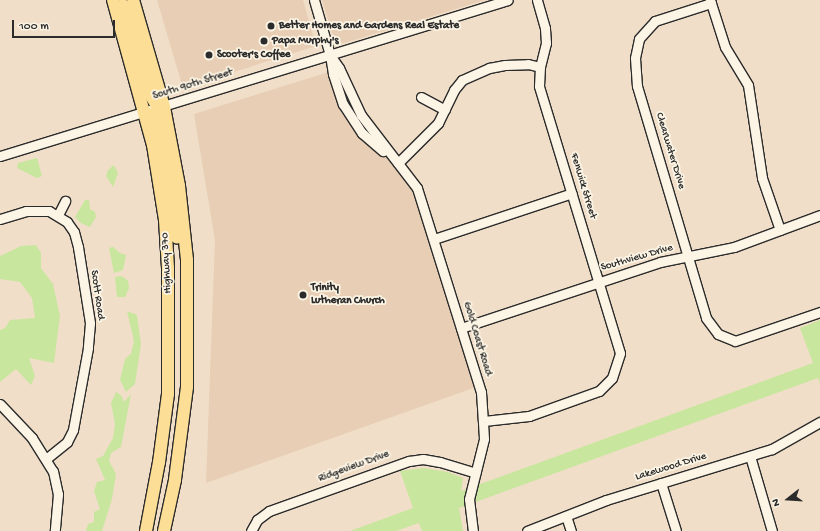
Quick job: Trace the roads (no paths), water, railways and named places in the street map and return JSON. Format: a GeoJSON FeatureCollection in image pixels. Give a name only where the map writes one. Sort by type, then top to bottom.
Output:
{"type":"FeatureCollection","features":[{"type":"Feature","properties":{"kind":"highway","name":"Highway 370"},"geometry":{"type":"LineString","coordinates":[[113,0],[145,112],[165,220],[170,318],[164,428],[146,531]]}},
{"type":"Feature","properties":{"kind":"highway"},"geometry":{"type":"LineString","coordinates":[[121,0],[150,94],[161,108]]}},
{"type":"Feature","properties":{"kind":"highway","name":"Highway 370"},"geometry":{"type":"LineString","coordinates":[[133,0],[161,108],[183,216],[188,307],[187,387],[182,431],[164,531]]}},
{"type":"Feature","properties":{"kind":"highway"},"geometry":{"type":"LineString","coordinates":[[145,112],[155,117],[159,128],[188,307]]}},
{"type":"Feature","properties":{"kind":"street","name":"Gold Coast Road"},"geometry":{"type":"LineString","coordinates":[[314,0],[330,55],[339,68],[361,116],[418,188],[481,392],[484,421],[481,454],[469,499],[473,531]]}},
{"type":"Feature","properties":{"kind":"street","name":"South 90th Street"},"geometry":{"type":"LineString","coordinates":[[0,156],[161,108],[508,0]]}},
{"type":"Feature","properties":{"kind":"street","name":"Fenwick Street"},"geometry":{"type":"LineString","coordinates":[[484,421],[529,416],[599,391],[612,378],[620,353],[600,281],[539,86],[540,67],[546,43],[545,28],[536,0]]}},
{"type":"Feature","properties":{"kind":"street"},"geometry":{"type":"LineString","coordinates":[[711,1],[725,47],[748,85],[762,178],[780,230]]}},
{"type":"Feature","properties":{"kind":"street","name":"Clearwater Drive"},"geometry":{"type":"LineString","coordinates":[[711,1],[655,20],[639,39],[635,58],[637,86],[709,325],[718,334],[729,340],[746,339],[820,312]]}},
{"type":"Feature","properties":{"kind":"street"},"geometry":{"type":"LineString","coordinates":[[398,163],[438,123],[454,90],[462,80],[473,74],[505,65],[528,64],[540,67]]}},
{"type":"Feature","properties":{"kind":"street"},"geometry":{"type":"LineString","coordinates":[[422,98],[445,110]]}},
{"type":"Feature","properties":{"kind":"street"},"geometry":{"type":"LineString","coordinates":[[434,239],[572,193]]}},
{"type":"Feature","properties":{"kind":"street"},"geometry":{"type":"LineString","coordinates":[[0,219],[41,210],[58,215],[65,202]]}},
{"type":"Feature","properties":{"kind":"street","name":"Scott Road"},"geometry":{"type":"LineString","coordinates":[[47,458],[67,442],[73,430],[90,323],[74,232],[58,215]]}},
{"type":"Feature","properties":{"kind":"street","name":"Southview Drive"},"geometry":{"type":"LineString","coordinates":[[461,328],[600,281],[688,256],[729,248],[820,215]]}},
{"type":"Feature","properties":{"kind":"street"},"geometry":{"type":"LineString","coordinates":[[0,404],[47,458],[53,471],[58,494],[56,531]]}},
{"type":"Feature","properties":{"kind":"street","name":"Lakewood Drive"},"geometry":{"type":"LineString","coordinates":[[528,531],[606,500],[778,447],[820,422]]}},
{"type":"Feature","properties":{"kind":"street"},"geometry":{"type":"LineString","coordinates":[[750,456],[772,531]]}},
{"type":"Feature","properties":{"kind":"street","name":"Ridgeview Drive"},"geometry":{"type":"LineString","coordinates":[[251,531],[257,520],[269,511],[409,461],[423,459],[440,462],[475,473]]}},
{"type":"Feature","properties":{"kind":"street"},"geometry":{"type":"LineString","coordinates":[[662,483],[676,531]]}},
{"type":"Feature","properties":{"kind":"street"},"geometry":{"type":"LineString","coordinates":[[566,516],[571,531]]}},
{"type":"Feature","properties":{"kind":"place","name":"Better Homes and Gardens Real Estate"},"geometry":{"type":"Point","coordinates":[271,26]}},
{"type":"Feature","properties":{"kind":"place","name":"Papa Murphy's"},"geometry":{"type":"Point","coordinates":[264,41]}},
{"type":"Feature","properties":{"kind":"place","name":"Scooter's Coffee"},"geometry":{"type":"Point","coordinates":[209,55]}},
{"type":"Feature","properties":{"kind":"place","name":"Trinity Lutheran Church"},"geometry":{"type":"Point","coordinates":[303,295]}}]}
